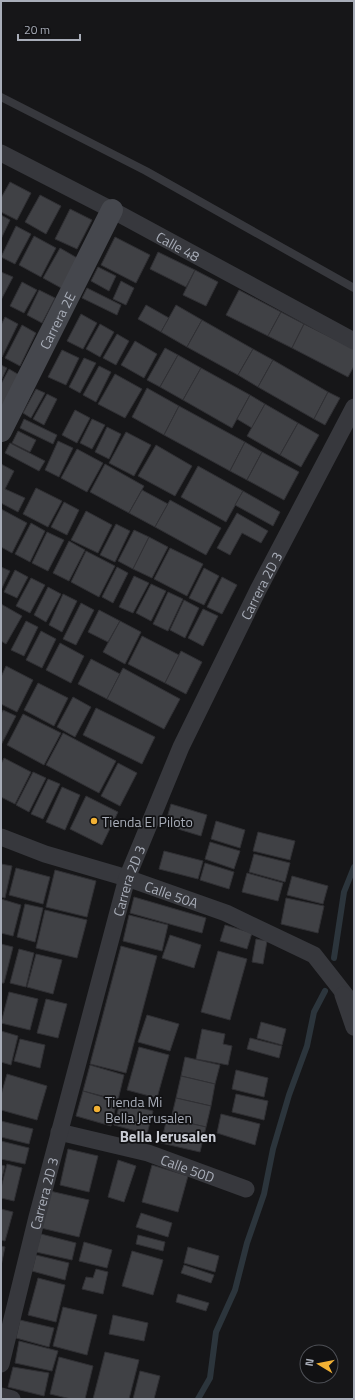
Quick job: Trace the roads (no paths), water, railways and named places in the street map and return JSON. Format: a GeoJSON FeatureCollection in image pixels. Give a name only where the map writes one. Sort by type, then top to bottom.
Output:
{"type":"FeatureCollection","features":[{"type":"Feature","properties":{"kind":"street","name":"Calle 48"},"geometry":{"type":"LineString","coordinates":[[1,153],[112,210],[354,341]]}},
{"type":"Feature","properties":{"kind":"street","name":"Carrera 2E"},"geometry":{"type":"LineString","coordinates":[[1,431],[112,210]]}},
{"type":"Feature","properties":{"kind":"street","name":"Carrera 2D 3"},"geometry":{"type":"LineString","coordinates":[[1,1364],[16,1297],[127,878],[181,747],[262,583],[354,407]]}},
{"type":"Feature","properties":{"kind":"street","name":"Calle 50A"},"geometry":{"type":"LineString","coordinates":[[1,837],[45,854],[127,878],[226,912],[314,955],[342,991]]}},
{"type":"Feature","properties":{"kind":"street"},"geometry":{"type":"LineString","coordinates":[[342,991],[354,1006]]}},
{"type":"Feature","properties":{"kind":"street"},"geometry":{"type":"LineString","coordinates":[[342,991],[354,1026]]}},
{"type":"Feature","properties":{"kind":"street","name":"Calle 50D"},"geometry":{"type":"LineString","coordinates":[[59,1132],[148,1153],[246,1189]]}},
{"type":"Feature","properties":{"kind":"street"},"geometry":{"type":"LineString","coordinates":[[1,1396],[12,1399]]}},
{"type":"Feature","properties":{"kind":"lane"},"geometry":{"type":"LineString","coordinates":[[1,97],[146,171],[354,288]]}},
{"type":"Feature","properties":{"kind":"waterway"},"geometry":{"type":"LineString","coordinates":[[334,958],[344,892],[354,867]]}},
{"type":"Feature","properties":{"kind":"waterway"},"geometry":{"type":"LineString","coordinates":[[198,1399],[210,1378],[216,1332],[235,1290],[247,1243],[264,1194],[273,1149],[289,1095],[307,1046],[314,1012],[325,991]]}},
{"type":"Feature","properties":{"kind":"place","name":"Tienda El Piloto"},"geometry":{"type":"Point","coordinates":[94,821]}},
{"type":"Feature","properties":{"kind":"place","name":"Tienda Mi Bella Jerusalen"},"geometry":{"type":"Point","coordinates":[97,1109]}},
{"type":"Feature","properties":{"kind":"district","name":"Bella Jerusalen"},"geometry":{"type":"Point","coordinates":[168,1136]}}]}
